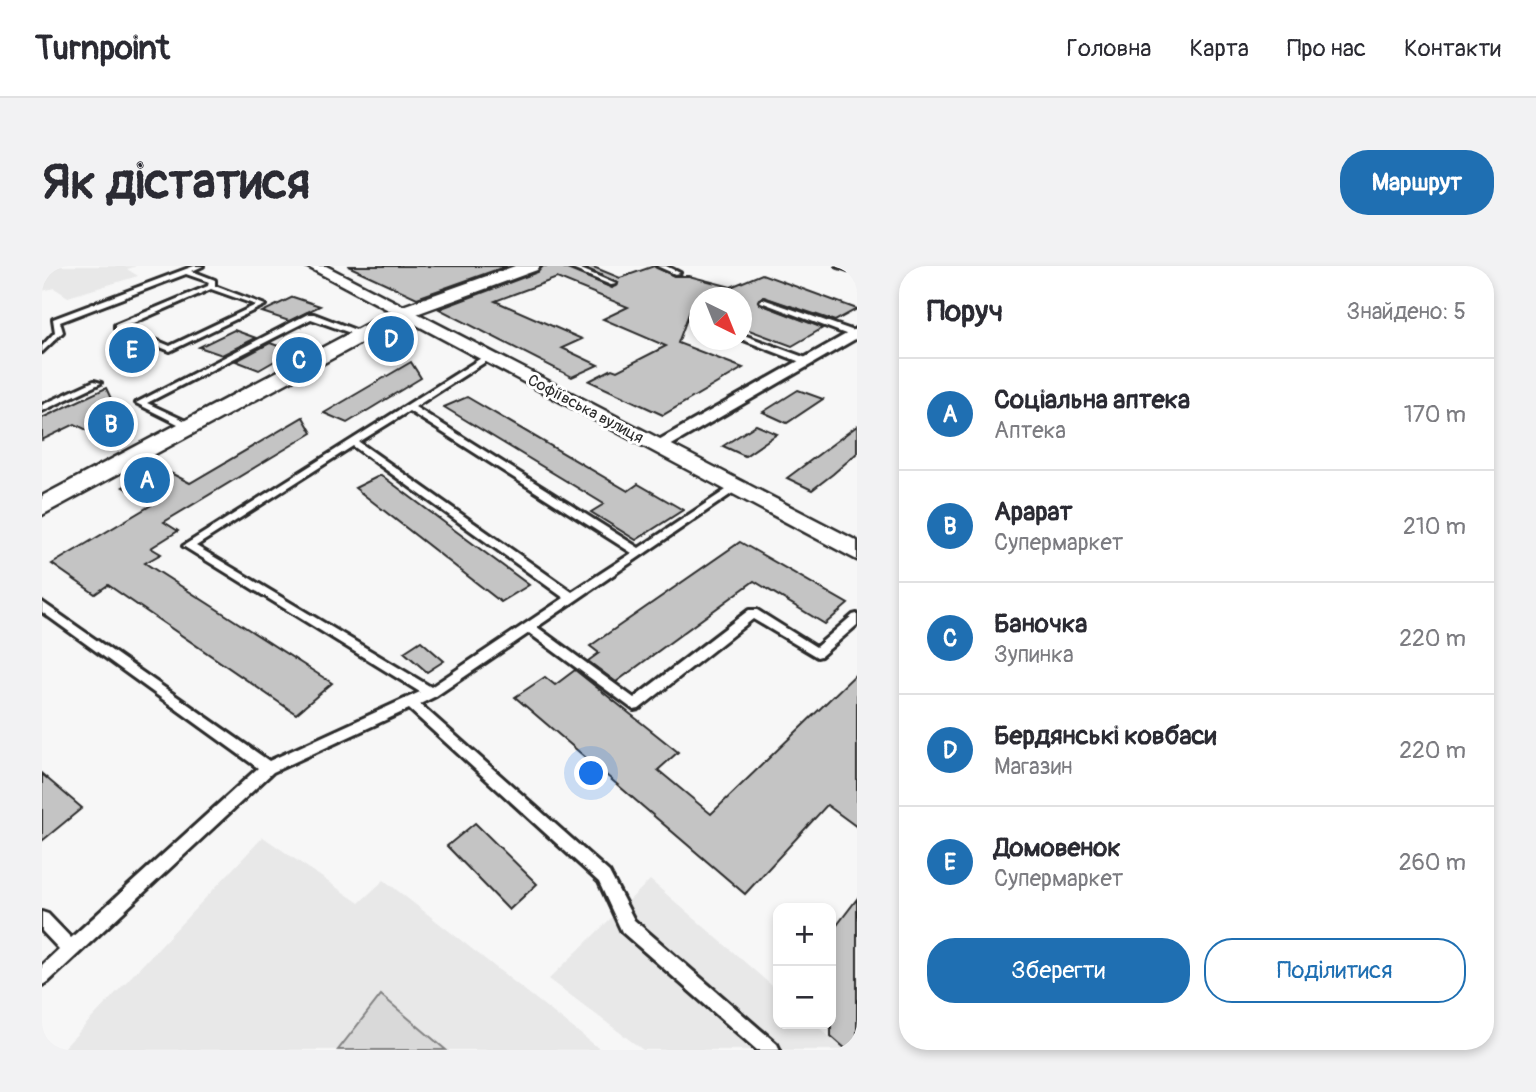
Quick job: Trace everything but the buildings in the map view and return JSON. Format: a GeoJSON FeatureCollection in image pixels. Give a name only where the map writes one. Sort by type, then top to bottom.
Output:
{"type":"FeatureCollection","features":[{"type":"Feature","properties":{"kind":"main road"},"geometry":{"type":"LineString","coordinates":[[42,507],[404,312],[531,266]]}},
{"type":"Feature","properties":{"kind":"street","name":"Софіївська вулиця"},"geometry":{"type":"LineString","coordinates":[[314,266],[857,552]]}},
{"type":"Feature","properties":{"kind":"street"},"geometry":{"type":"LineString","coordinates":[[657,446],[856,333]]}},
{"type":"Feature","properties":{"kind":"lane"},"geometry":{"type":"LineString","coordinates":[[42,351],[59,332],[56,321],[200,266]]}},
{"type":"Feature","properties":{"kind":"lane"},"geometry":{"type":"LineString","coordinates":[[568,266],[613,284]]}},
{"type":"Feature","properties":{"kind":"lane"},"geometry":{"type":"LineString","coordinates":[[660,266],[677,273]]}},
{"type":"Feature","properties":{"kind":"lane"},"geometry":{"type":"LineString","coordinates":[[840,266],[857,271]]}},
{"type":"Feature","properties":{"kind":"lane"},"geometry":{"type":"LineString","coordinates":[[187,271],[213,281],[211,287],[118,327],[170,349],[262,304],[211,287]]}},
{"type":"Feature","properties":{"kind":"lane"},"geometry":{"type":"LineString","coordinates":[[763,301],[856,333]]}},
{"type":"Feature","properties":{"kind":"lane"},"geometry":{"type":"LineString","coordinates":[[189,426],[140,403],[311,317],[362,334]]}},
{"type":"Feature","properties":{"kind":"lane"},"geometry":{"type":"LineString","coordinates":[[752,340],[806,361]]}},
{"type":"Feature","properties":{"kind":"lane"},"geometry":{"type":"LineString","coordinates":[[431,693],[188,546],[489,357]]}},
{"type":"Feature","properties":{"kind":"lane"},"geometry":{"type":"LineString","coordinates":[[42,408],[97,383]]}},
{"type":"Feature","properties":{"kind":"lane"},"geometry":{"type":"LineString","coordinates":[[409,407],[640,553]]}},
{"type":"Feature","properties":{"kind":"lane"},"geometry":{"type":"LineString","coordinates":[[353,442],[572,598]]}},
{"type":"Feature","properties":{"kind":"lane"},"geometry":{"type":"LineString","coordinates":[[42,976],[268,768],[431,693],[735,488]]}},
{"type":"Feature","properties":{"kind":"lane"},"geometry":{"type":"LineString","coordinates":[[42,606],[268,768]]}},
{"type":"Feature","properties":{"kind":"lane"},"geometry":{"type":"LineString","coordinates":[[529,627],[634,705],[753,613],[817,653],[857,618]]}},
{"type":"Feature","properties":{"kind":"lane"},"geometry":{"type":"LineString","coordinates":[[411,703],[604,877],[628,926],[771,1050]]}},
{"type":"Feature","properties":{"kind":"lane"},"geometry":{"type":"LineString","coordinates":[[42,920],[71,949]]}},
{"type":"Feature","properties":{"kind":"shaded area"},"geometry":{"type":"Polygon","coordinates":[[[42,266],[136,266],[127,269],[138,276],[68,297],[54,288],[42,291],[42,266]]]}},
{"type":"Feature","properties":{"kind":"shaded area"},"geometry":{"type":"Polygon","coordinates":[[[263,837],[359,903],[384,880],[601,1050],[62,1050],[263,837]]]}},
{"type":"Feature","properties":{"kind":"shaded area"},"geometry":{"type":"Polygon","coordinates":[[[650,880],[773,987],[773,1029],[821,1029],[845,1050],[643,1050],[549,979],[650,880]]]}},
{"type":"Feature","properties":{"kind":"shaded area"},"geometry":{"type":"Polygon","coordinates":[[[381,995],[446,1050],[338,1050],[381,995]]]}},
{"type":"Feature","properties":{"kind":"place","name":"Бердянські ковбаси"},"geometry":{"type":"Point","coordinates":[391,339]}},
{"type":"Feature","properties":{"kind":"place","name":"Домовенок"},"geometry":{"type":"Point","coordinates":[132,350]}},
{"type":"Feature","properties":{"kind":"place","name":"Баночка"},"geometry":{"type":"Point","coordinates":[299,360]}},
{"type":"Feature","properties":{"kind":"place","name":"Арарат"},"geometry":{"type":"Point","coordinates":[111,424]}},
{"type":"Feature","properties":{"kind":"place","name":"Соціальна аптека"},"geometry":{"type":"Point","coordinates":[147,480]}}]}
